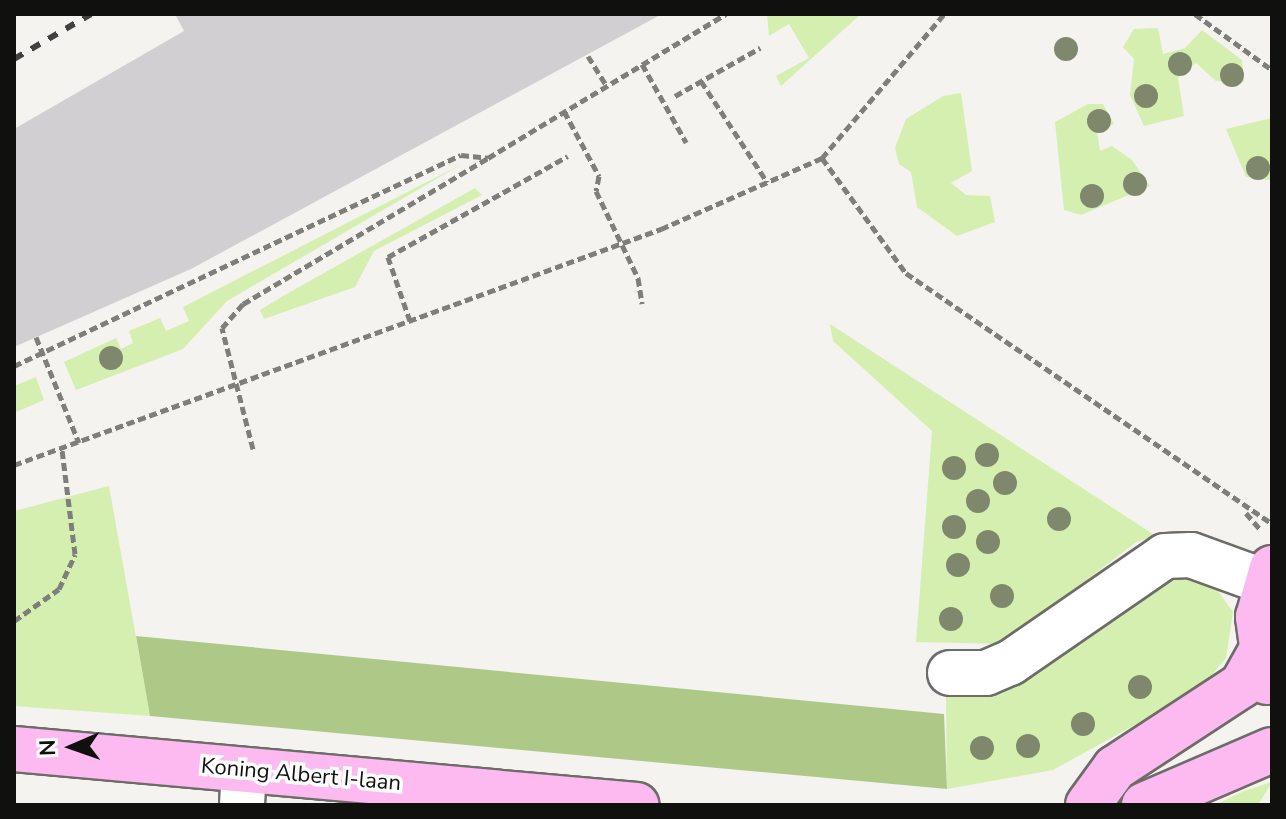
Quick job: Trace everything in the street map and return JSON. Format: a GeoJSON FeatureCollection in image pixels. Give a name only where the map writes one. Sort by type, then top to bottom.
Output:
{"type":"FeatureCollection","features":[{"type":"Feature","properties":{"kind":"main road"},"geometry":{"type":"LineString","coordinates":[[1088,805],[1115,768],[1242,685],[1259,654],[1268,575]]}},
{"type":"Feature","properties":{"kind":"main road"},"geometry":{"type":"LineString","coordinates":[[1259,654],[1272,694]]}},
{"type":"Feature","properties":{"kind":"main road","name":"Koning Albert I-laan"},"geometry":{"type":"LineString","coordinates":[[14,749],[243,787],[636,805]]}},
{"type":"Feature","properties":{"kind":"main road"},"geometry":{"type":"LineString","coordinates":[[1144,805],[1272,750]]}},
{"type":"Feature","properties":{"kind":"lane"},"geometry":{"type":"LineString","coordinates":[[950,673],[986,673],[1010,663],[1165,556],[1191,555],[1268,575]]}},
{"type":"Feature","properties":{"kind":"path"},"geometry":{"type":"LineString","coordinates":[[253,449],[232,387],[222,328],[243,304],[726,14]]}},
{"type":"Feature","properties":{"kind":"path"},"geometry":{"type":"LineString","coordinates":[[14,465],[623,243],[822,158],[944,14]]}},
{"type":"Feature","properties":{"kind":"path"},"geometry":{"type":"LineString","coordinates":[[1195,14],[1272,70]]}},
{"type":"Feature","properties":{"kind":"path"},"geometry":{"type":"LineString","coordinates":[[675,96],[760,48]]}},
{"type":"Feature","properties":{"kind":"path"},"geometry":{"type":"LineString","coordinates":[[588,56],[606,85]]}},
{"type":"Feature","properties":{"kind":"path"},"geometry":{"type":"LineString","coordinates":[[642,64],[686,142]]}},
{"type":"Feature","properties":{"kind":"path"},"geometry":{"type":"LineString","coordinates":[[701,81],[767,182]]}},
{"type":"Feature","properties":{"kind":"path"},"geometry":{"type":"LineString","coordinates":[[564,111],[599,176],[596,191],[623,243],[642,304]]}},
{"type":"Feature","properties":{"kind":"path"},"geometry":{"type":"LineString","coordinates":[[14,366],[461,155],[488,158]]}},
{"type":"Feature","properties":{"kind":"path"},"geometry":{"type":"LineString","coordinates":[[410,321],[388,257],[568,156]]}},
{"type":"Feature","properties":{"kind":"path"},"geometry":{"type":"LineString","coordinates":[[822,158],[906,273],[1272,524]]}},
{"type":"Feature","properties":{"kind":"path"},"geometry":{"type":"LineString","coordinates":[[36,337],[79,443]]}},
{"type":"Feature","properties":{"kind":"path"},"geometry":{"type":"LineString","coordinates":[[14,621],[59,589],[75,554],[62,449]]}},
{"type":"Feature","properties":{"kind":"green space"},"geometry":{"type":"Polygon","coordinates":[[[767,14],[861,14],[781,86],[776,76],[809,58],[789,24],[769,36],[767,14]]]}},
{"type":"Feature","properties":{"kind":"green space"},"geometry":{"type":"Polygon","coordinates":[[[1158,28],[1163,54],[1185,48],[1202,30],[1242,60],[1244,82],[1216,81],[1196,63],[1178,78],[1184,116],[1144,126],[1130,95],[1134,59],[1123,47],[1134,29],[1158,28]]]}},
{"type":"Feature","properties":{"kind":"green space"},"geometry":{"type":"Polygon","coordinates":[[[961,93],[972,171],[951,183],[966,195],[990,196],[995,222],[957,236],[917,207],[911,172],[899,164],[895,148],[906,119],[943,96],[961,93]]]}},
{"type":"Feature","properties":{"kind":"green space"},"geometry":{"type":"Polygon","coordinates":[[[1088,104],[1103,104],[1114,124],[1097,132],[1100,151],[1112,146],[1132,160],[1150,186],[1081,215],[1064,210],[1055,122],[1088,104]]]}},
{"type":"Feature","properties":{"kind":"green space"},"geometry":{"type":"Polygon","coordinates":[[[1272,118],[1271,197],[1270,180],[1246,177],[1226,129],[1272,118]]]}},
{"type":"Feature","properties":{"kind":"green space"},"geometry":{"type":"Polygon","coordinates":[[[462,164],[227,301],[183,349],[76,390],[64,362],[116,338],[121,349],[133,343],[129,331],[160,318],[166,331],[189,321],[183,307],[462,164]]]}},
{"type":"Feature","properties":{"kind":"green space"},"geometry":{"type":"Polygon","coordinates":[[[475,188],[482,195],[374,251],[355,287],[264,319],[260,310],[475,188]]]}},
{"type":"Feature","properties":{"kind":"green space"},"geometry":{"type":"Polygon","coordinates":[[[830,324],[1156,536],[1136,542],[1004,644],[916,642],[932,431],[833,341],[830,324]]]}},
{"type":"Feature","properties":{"kind":"green space"},"geometry":{"type":"Polygon","coordinates":[[[36,377],[44,400],[14,413],[14,386],[36,377]]]}},
{"type":"Feature","properties":{"kind":"green space"},"geometry":{"type":"Polygon","coordinates":[[[109,486],[150,716],[14,706],[14,511],[109,486]]]}},
{"type":"Feature","properties":{"kind":"green space"},"geometry":{"type":"Polygon","coordinates":[[[1187,575],[1218,591],[1233,612],[1226,658],[1200,689],[1053,770],[947,789],[946,697],[1000,693],[1150,579],[1187,575]]]}},
{"type":"Feature","properties":{"kind":"green space"},"geometry":{"type":"Polygon","coordinates":[[[136,636],[944,714],[947,789],[150,716],[136,636]]]}},
{"type":"Feature","properties":{"kind":"green space"},"geometry":{"type":"Polygon","coordinates":[[[1272,782],[1258,805],[1215,805],[1244,791],[1272,782]]]}},
{"type":"Feature","properties":{"kind":"building"},"geometry":{"type":"Polygon","coordinates":[[[175,14],[662,14],[191,269],[14,347],[14,129],[184,31],[175,14]]]}},
{"type":"Feature","properties":{"kind":"railway"},"geometry":{"type":"LineString","coordinates":[[14,59],[91,14]]}}]}
